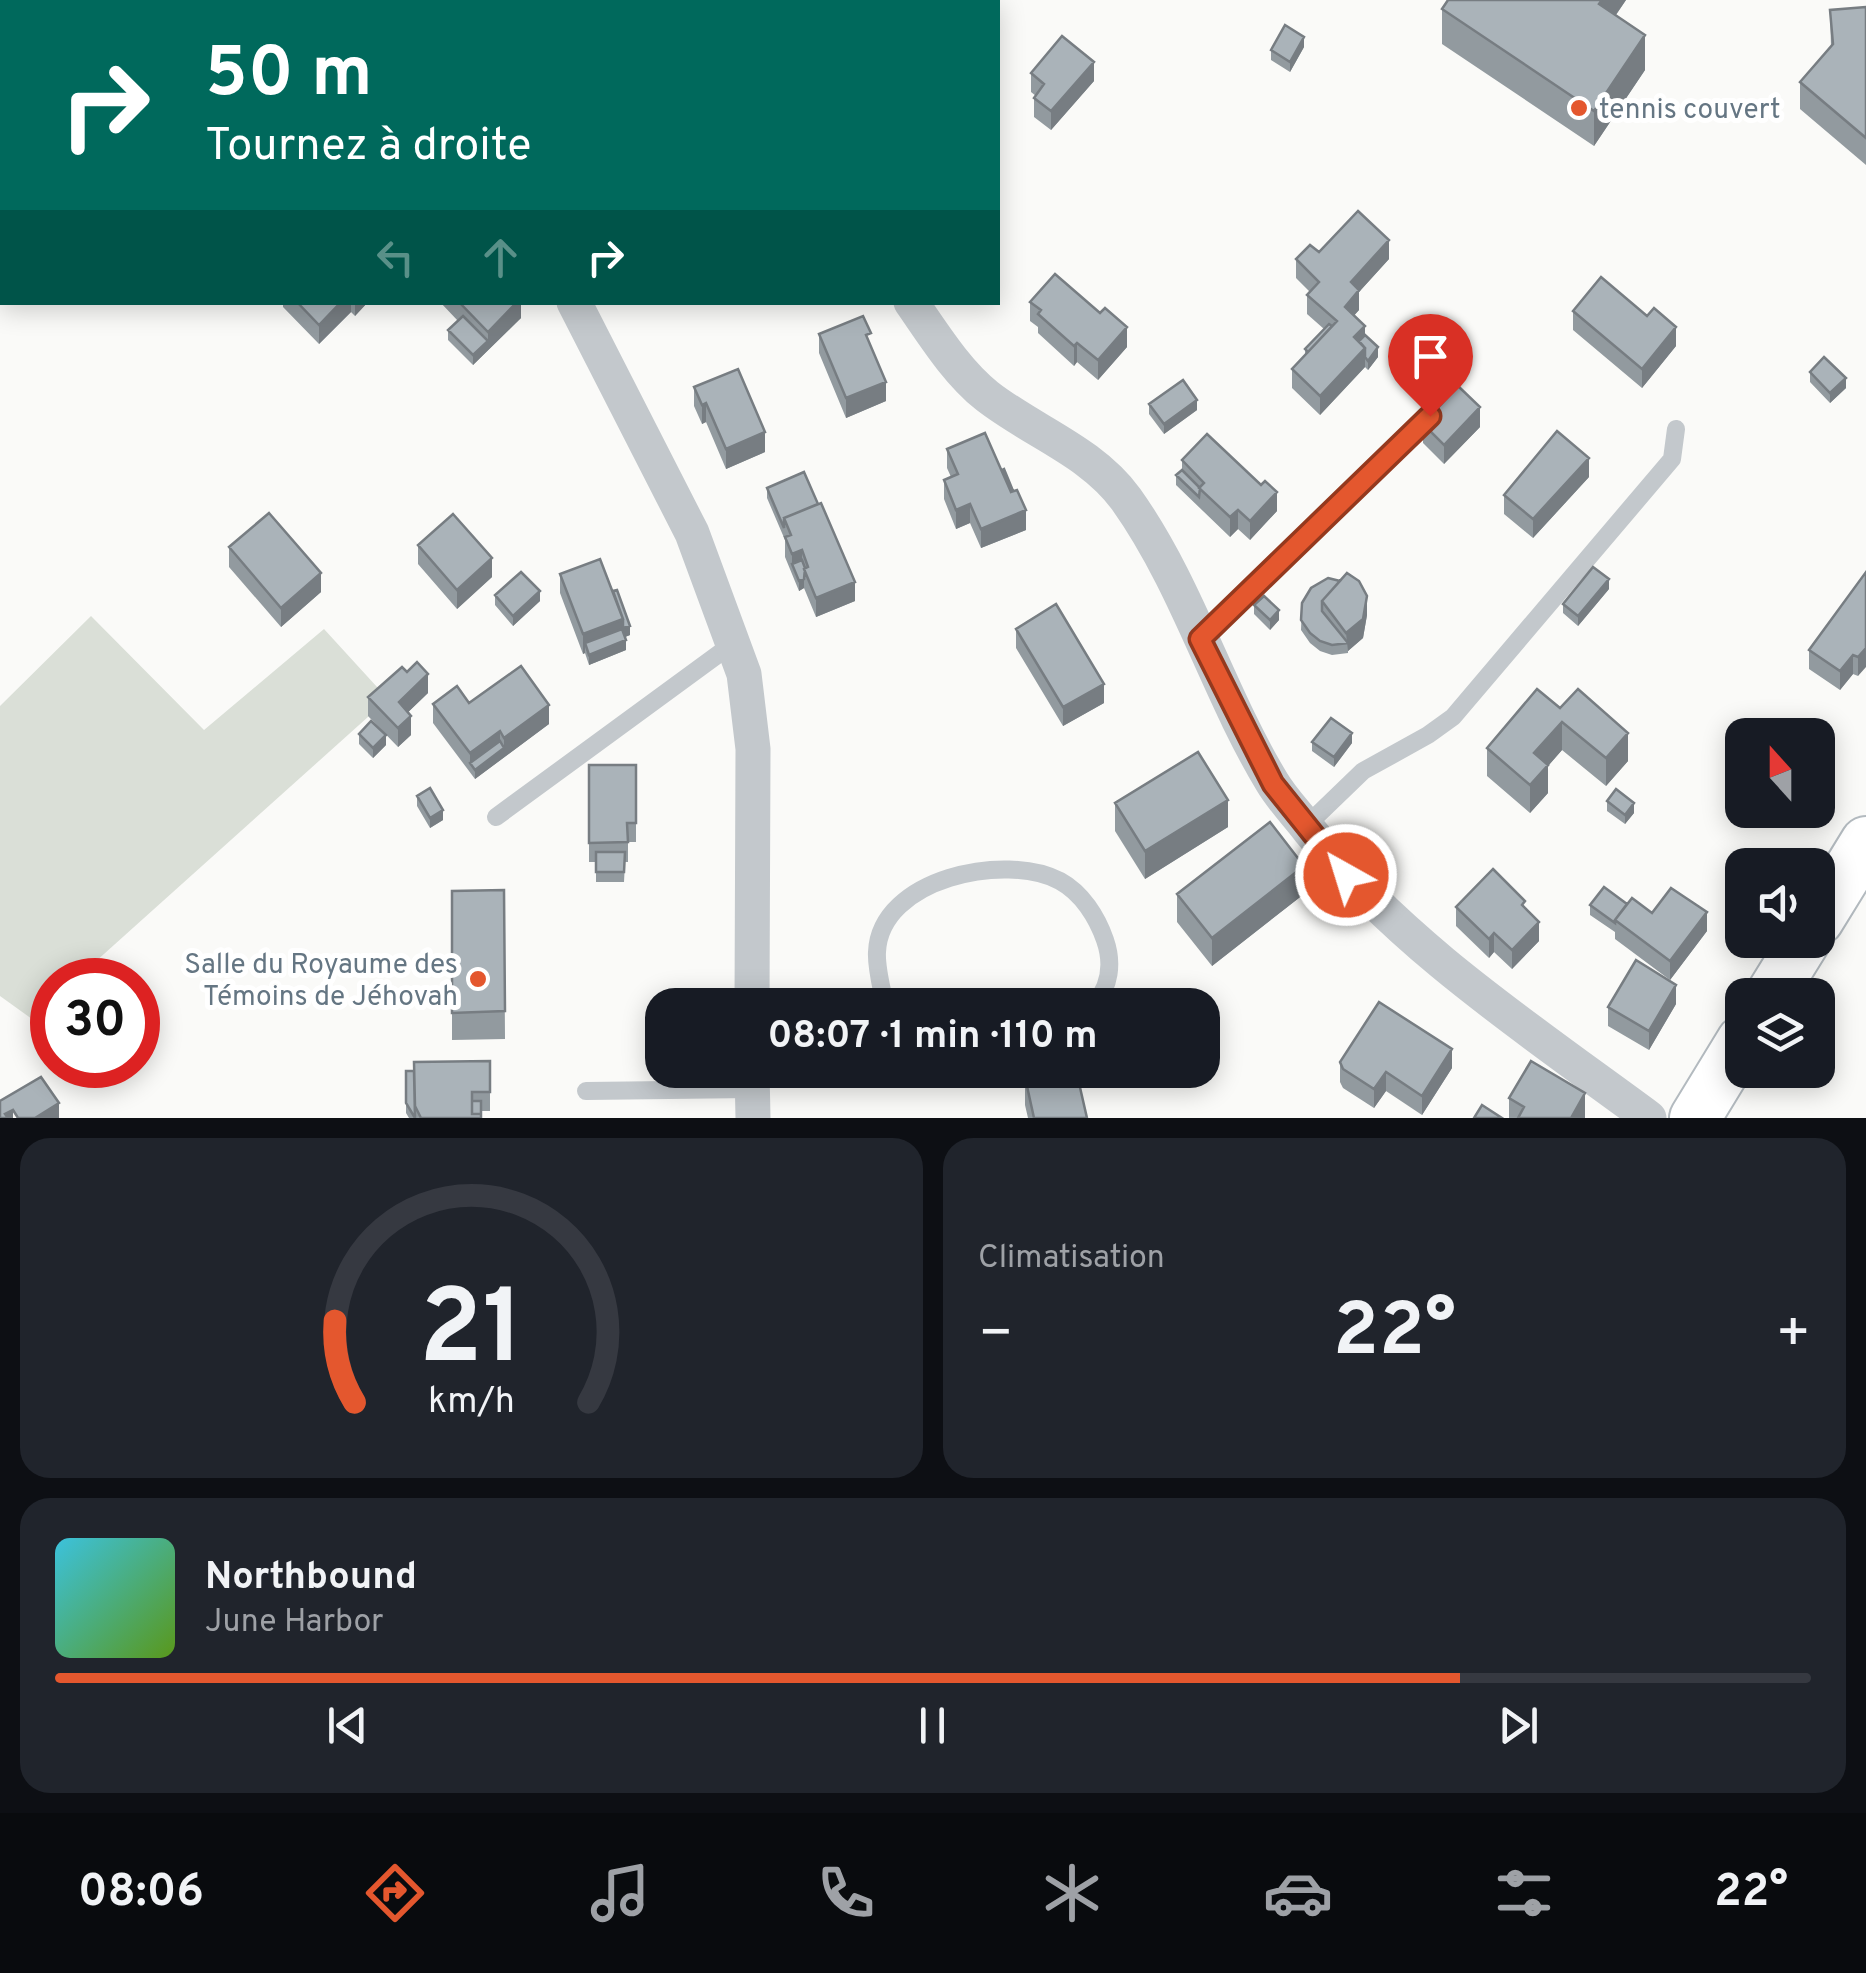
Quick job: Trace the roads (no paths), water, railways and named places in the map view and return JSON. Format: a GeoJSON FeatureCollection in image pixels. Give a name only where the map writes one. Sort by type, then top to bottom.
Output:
{"type":"FeatureCollection","features":[{"type":"Feature","properties":{"kind":"main road"},"geometry":{"type":"LineString","coordinates":[[1835,892],[1866,842]]}},
{"type":"Feature","properties":{"kind":"main road"},"geometry":{"type":"LineString","coordinates":[[1695,1118],[1725,1069]]}},
{"type":"Feature","properties":{"kind":"street"},"geometry":{"type":"LineString","coordinates":[[576,305],[692,533],[744,674],[753,749],[752,988]]}},
{"type":"Feature","properties":{"kind":"street"},"geometry":{"type":"LineString","coordinates":[[913,305],[959,369],[987,396],[1093,463],[1124,496],[1158,548],[1273,784],[1352,882],[1412,938],[1649,1118]]}},
{"type":"Feature","properties":{"kind":"lane"},"geometry":{"type":"LineString","coordinates":[[1200,639],[1430,416]]}},
{"type":"Feature","properties":{"kind":"lane"},"geometry":{"type":"LineString","coordinates":[[1306,826],[1363,771],[1453,717],[1662,472],[1672,459],[1676,429]]}},
{"type":"Feature","properties":{"kind":"lane"},"geometry":{"type":"LineString","coordinates":[[496,817],[735,642]]}},
{"type":"Feature","properties":{"kind":"lane"},"geometry":{"type":"LineString","coordinates":[[882,988],[876,951],[895,909],[909,896],[936,883],[968,873],[1010,868],[1060,881],[1083,900],[1100,923],[1108,950],[1110,974],[1103,988]]}},
{"type":"Feature","properties":{"kind":"lane"},"geometry":{"type":"LineString","coordinates":[[586,1092],[752,1092]]}},
{"type":"Feature","properties":{"kind":"place","name":"tennis couvert"},"geometry":{"type":"Point","coordinates":[1579,108]}},
{"type":"Feature","properties":{"kind":"place","name":"Salle du Royaume des Témoins de Jéhovah"},"geometry":{"type":"Point","coordinates":[478,979]}}]}
